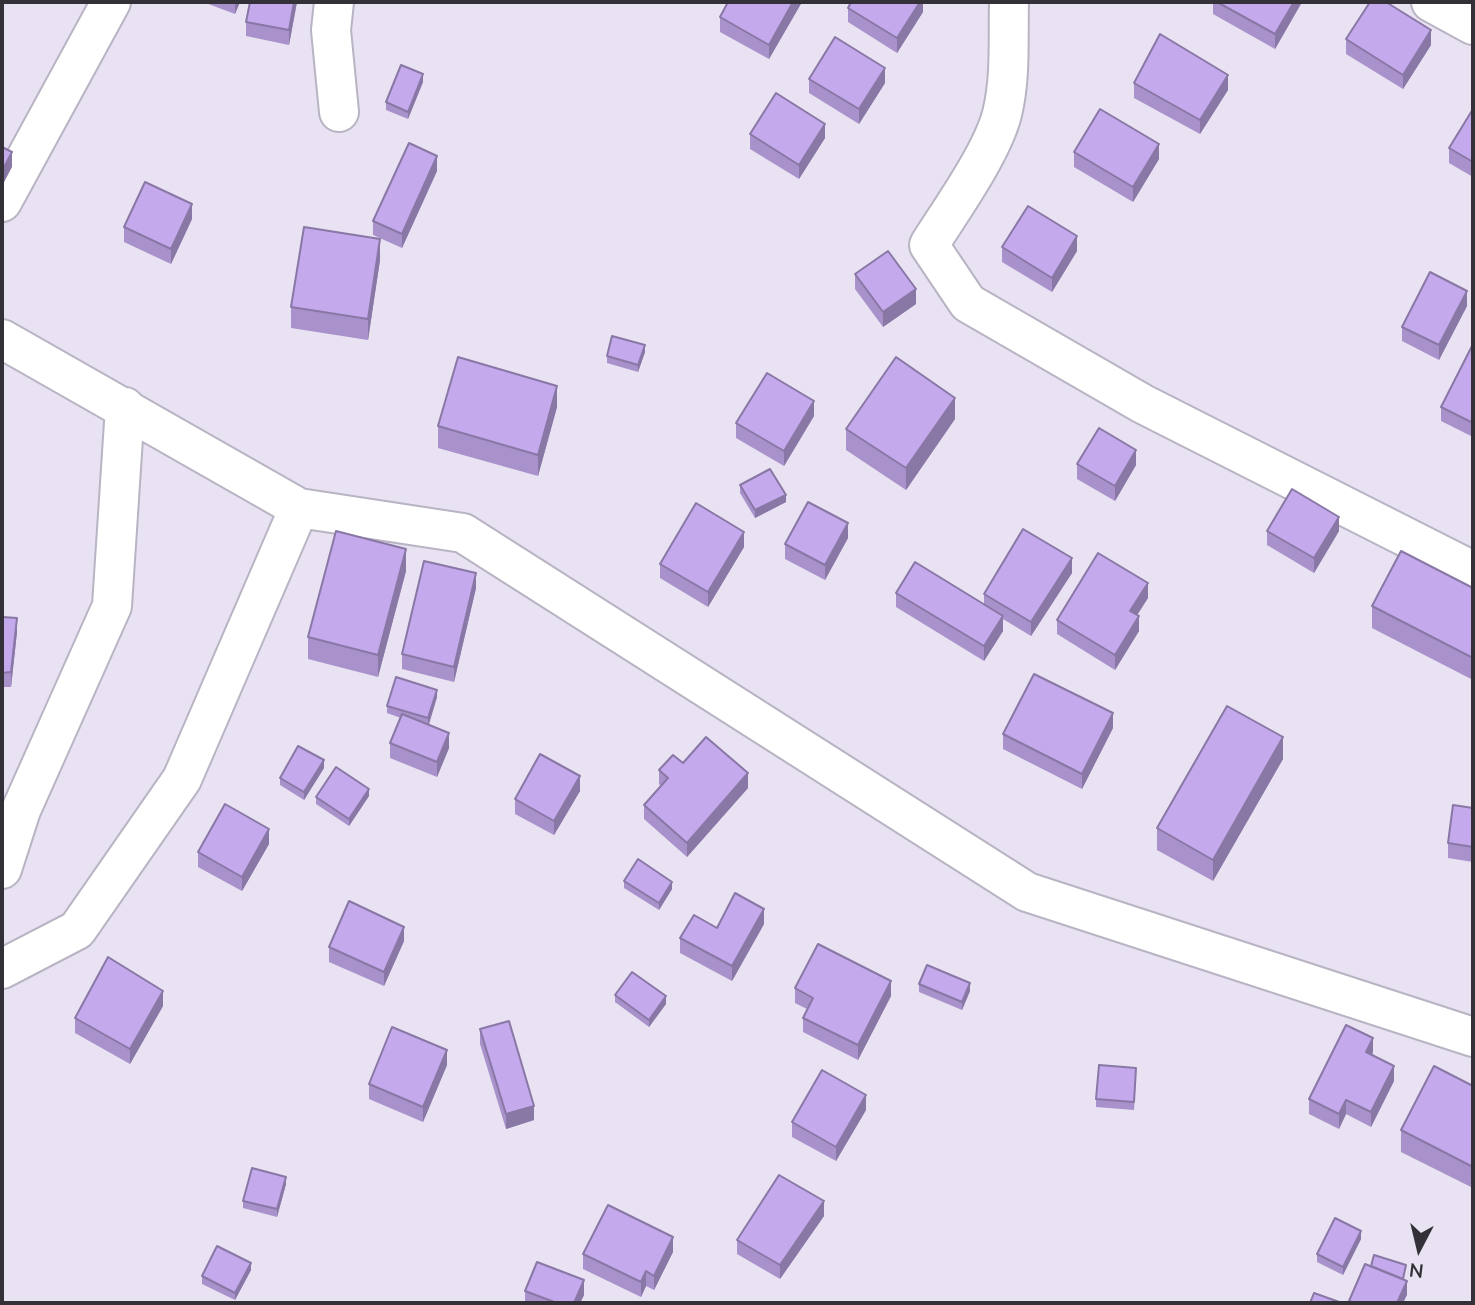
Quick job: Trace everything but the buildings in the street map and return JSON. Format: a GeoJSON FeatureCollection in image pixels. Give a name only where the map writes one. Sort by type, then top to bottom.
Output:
{"type":"FeatureCollection","features":[{"type":"Feature","properties":{"kind":"street"},"geometry":{"type":"LineString","coordinates":[[2,202],[111,2]]}},
{"type":"Feature","properties":{"kind":"street"},"geometry":{"type":"LineString","coordinates":[[334,2],[331,30],[339,113]]}},
{"type":"Feature","properties":{"kind":"street"},"geometry":{"type":"LineString","coordinates":[[1009,2],[1008,72],[1002,115],[986,152],[929,245],[968,303],[1143,404],[1473,571]]}},
{"type":"Feature","properties":{"kind":"street"},"geometry":{"type":"LineString","coordinates":[[1431,2],[1473,25]]}},
{"type":"Feature","properties":{"kind":"street"},"geometry":{"type":"LineString","coordinates":[[2,339],[299,508],[463,533],[1027,892],[1473,1037]]}},
{"type":"Feature","properties":{"kind":"street"},"geometry":{"type":"LineString","coordinates":[[2,869],[21,810],[112,606],[125,407]]}},
{"type":"Feature","properties":{"kind":"street"},"geometry":{"type":"LineString","coordinates":[[2,969],[77,930],[182,779],[299,508]]}}]}
